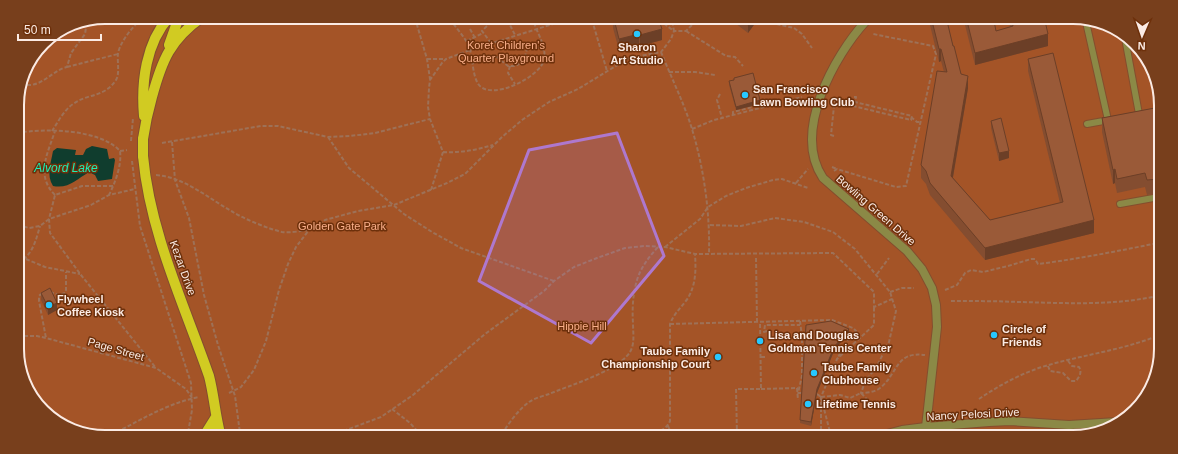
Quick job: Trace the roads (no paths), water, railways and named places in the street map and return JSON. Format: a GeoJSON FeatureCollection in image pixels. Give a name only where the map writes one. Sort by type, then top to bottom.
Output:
{"type":"FeatureCollection","features":[{"type":"Feature","properties":{"kind":"main road","name":"Kezar Drive"},"geometry":{"type":"LineString","coordinates":[[145,124],[143,96],[147,63],[154,40],[164,24]]}},
{"type":"Feature","properties":{"kind":"main road"},"geometry":{"type":"LineString","coordinates":[[163,60],[176,24]]}},
{"type":"Feature","properties":{"kind":"main road","name":"Kezar Drive"},"geometry":{"type":"LineString","coordinates":[[195,24],[180,36],[163,60],[145,124],[143,156],[146,186],[155,224],[166,259],[209,376],[215,400],[216,417],[219,430]]}},
{"type":"Feature","properties":{"kind":"main road"},"geometry":{"type":"LineString","coordinates":[[208,430],[216,417]]}},
{"type":"Feature","properties":{"kind":"street","name":"Bowling Green Drive"},"geometry":{"type":"LineString","coordinates":[[864,24],[841,53],[825,85],[814,120],[812,141],[814,158],[819,172],[828,183],[897,241],[915,260],[929,280],[936,305],[937,327],[926,427]]}},
{"type":"Feature","properties":{"kind":"street","name":"Nancy Pelosi Drive"},"geometry":{"type":"LineString","coordinates":[[902,430],[1010,421],[1069,425],[1106,423]]}},
{"type":"Feature","properties":{"kind":"lane"},"geometry":{"type":"LineString","coordinates":[[1087,26],[1108,120]]}},
{"type":"Feature","properties":{"kind":"lane"},"geometry":{"type":"LineString","coordinates":[[1128,56],[1139,114]]}},
{"type":"Feature","properties":{"kind":"lane"},"geometry":{"type":"LineString","coordinates":[[1131,116],[1146,113]]}},
{"type":"Feature","properties":{"kind":"lane"},"geometry":{"type":"LineString","coordinates":[[1087,124],[1116,119]]}},
{"type":"Feature","properties":{"kind":"lane"},"geometry":{"type":"LineString","coordinates":[[1120,204],[1154,198]]}},
{"type":"Feature","properties":{"kind":"water","name":"Alvord Lake"},"geometry":{"type":"Polygon","coordinates":[[[92,146],[107,149],[109,159],[114,158],[112,179],[98,181],[95,175],[89,172],[68,185],[59,187],[53,186],[49,173],[53,151],[57,148],[76,150],[75,155],[83,155],[86,149],[92,146]]]}},
{"type":"Feature","properties":{"kind":"place","name":"Sharon Art Studio"},"geometry":{"type":"Point","coordinates":[637,34]}},
{"type":"Feature","properties":{"kind":"place","name":"San Francisco Lawn Bowling Club"},"geometry":{"type":"Point","coordinates":[745,95]}},
{"type":"Feature","properties":{"kind":"place","name":"Flywheel Coffee Kiosk"},"geometry":{"type":"Point","coordinates":[49,305]}},
{"type":"Feature","properties":{"kind":"place","name":"Circle of Friends"},"geometry":{"type":"Point","coordinates":[994,335]}},
{"type":"Feature","properties":{"kind":"place","name":"Lisa and Douglas Goldman Tennis Center"},"geometry":{"type":"Point","coordinates":[760,341]}},
{"type":"Feature","properties":{"kind":"place","name":"Taube Family Championship Court"},"geometry":{"type":"Point","coordinates":[718,357]}},
{"type":"Feature","properties":{"kind":"place","name":"Taube Family Clubhouse"},"geometry":{"type":"Point","coordinates":[814,373]}},
{"type":"Feature","properties":{"kind":"place","name":"Lifetime Tennis"},"geometry":{"type":"Point","coordinates":[808,404]}},
{"type":"Feature","properties":{"kind":"park label","name":"Koret Children's Quarter Playground"},"geometry":{"type":"Point","coordinates":[506,51]}},
{"type":"Feature","properties":{"kind":"park label","name":"Golden Gate Park"},"geometry":{"type":"Point","coordinates":[342,226]}},
{"type":"Feature","properties":{"kind":"park label","name":"Hippie Hill"},"geometry":{"type":"Point","coordinates":[582,326]}}]}
